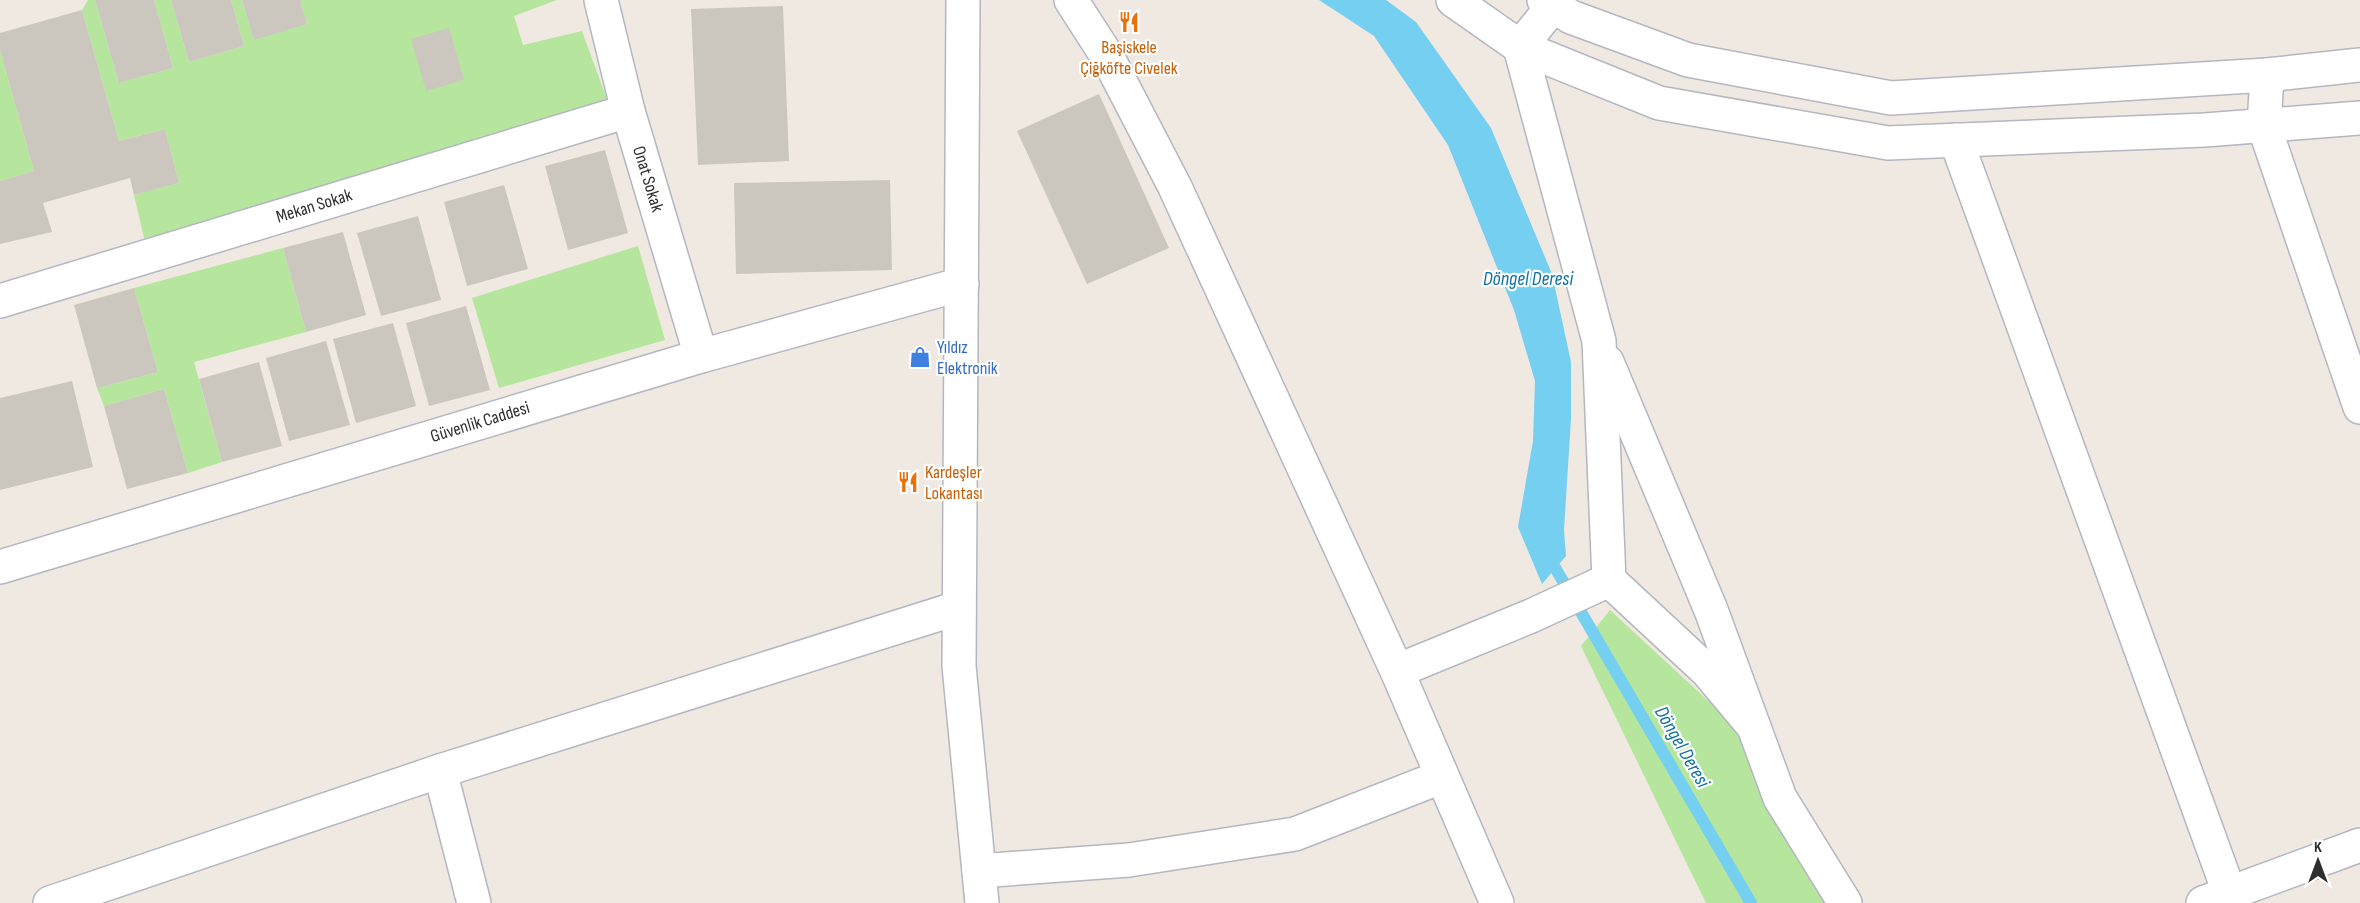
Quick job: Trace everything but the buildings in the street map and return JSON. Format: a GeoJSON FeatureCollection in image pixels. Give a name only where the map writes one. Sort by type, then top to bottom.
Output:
{"type":"FeatureCollection","features":[{"type":"Feature","properties":{"kind":"street","name":"Onat Sokak"},"geometry":{"type":"LineString","coordinates":[[601,0],[628,111],[701,356]]}},
{"type":"Feature","properties":{"kind":"street"},"geometry":{"type":"LineString","coordinates":[[963,0],[959,666],[980,887],[1129,860],[1295,834],[1441,777]]}},
{"type":"Feature","properties":{"kind":"street"},"geometry":{"type":"LineString","coordinates":[[1071,0],[1107,56],[1175,187],[1397,671],[1497,903]]}},
{"type":"Feature","properties":{"kind":"street"},"geometry":{"type":"LineString","coordinates":[[1453,0],[1520,47],[1659,103],[1888,143],[2264,126],[2360,118]]}},
{"type":"Feature","properties":{"kind":"street"},"geometry":{"type":"LineString","coordinates":[[1845,903],[1780,798],[1711,610],[1599,341],[1520,47],[1549,3],[1572,17],[1688,60],[1891,98],[2267,75],[2360,65]]}},
{"type":"Feature","properties":{"kind":"street"},"geometry":{"type":"LineString","coordinates":[[2267,75],[2264,126],[2360,407]]}},
{"type":"Feature","properties":{"kind":"street","name":"Mekan Sokak"},"geometry":{"type":"LineString","coordinates":[[0,301],[628,111]]}},
{"type":"Feature","properties":{"kind":"street"},"geometry":{"type":"LineString","coordinates":[[1956,140],[2221,900],[2360,845]]}},
{"type":"Feature","properties":{"kind":"street","name":"Güvenlik Caddesi"},"geometry":{"type":"LineString","coordinates":[[0,567],[701,356],[962,284]]}},
{"type":"Feature","properties":{"kind":"street"},"geometry":{"type":"LineString","coordinates":[[1599,341],[1609,580],[1707,671],[1754,727]]}},
{"type":"Feature","properties":{"kind":"street"},"geometry":{"type":"LineString","coordinates":[[1397,671],[1531,616],[1609,580]]}},
{"type":"Feature","properties":{"kind":"street"},"geometry":{"type":"LineString","coordinates":[[50,903],[440,771],[958,608]]}},
{"type":"Feature","properties":{"kind":"street"},"geometry":{"type":"LineString","coordinates":[[440,771],[474,903]]}},
{"type":"Feature","properties":{"kind":"green space"},"geometry":{"type":"Polygon","coordinates":[[[88,0],[95,0],[119,83],[173,68],[154,0],[171,0],[189,62],[244,46],[231,0],[242,0],[254,39],[307,24],[300,0],[557,0],[514,16],[523,45],[582,31],[609,105],[146,246],[134,195],[179,183],[165,129],[119,141],[82,10],[88,0]]]}},
{"type":"Feature","properties":{"kind":"green space"},"geometry":{"type":"Polygon","coordinates":[[[0,50],[34,171],[0,181],[0,50]]]}},
{"type":"Feature","properties":{"kind":"green space"},"geometry":{"type":"Polygon","coordinates":[[[638,246],[665,340],[499,388],[472,298],[638,246]]]}},
{"type":"Feature","properties":{"kind":"green space"},"geometry":{"type":"Polygon","coordinates":[[[283,248],[306,332],[194,362],[222,462],[188,473],[164,389],[104,406],[97,388],[158,372],[134,288],[283,248]]]}},
{"type":"Feature","properties":{"kind":"green space"},"geometry":{"type":"Polygon","coordinates":[[[1610,610],[1743,733],[1826,903],[1706,903],[1581,646],[1610,610]]]}},
{"type":"Feature","properties":{"kind":"water","name":"Döngel Deresi"},"geometry":{"type":"Polygon","coordinates":[[[1319,0],[1386,0],[1416,22],[1491,128],[1552,274],[1571,362],[1571,419],[1564,530],[1566,556],[1542,584],[1518,527],[1533,441],[1535,381],[1514,310],[1448,145],[1374,36],[1319,0]]]}},
{"type":"Feature","properties":{"kind":"waterway","name":"Döngel Deresi"},"geometry":{"type":"LineString","coordinates":[[1547,554],[1751,903]]}},
{"type":"Feature","properties":{"kind":"place","name":"Başiskele Çiğköfte Civelek"},"geometry":{"type":"Point","coordinates":[1129,22]}},
{"type":"Feature","properties":{"kind":"place","name":"Yıldız Elektronik"},"geometry":{"type":"Point","coordinates":[920,357]}},
{"type":"Feature","properties":{"kind":"place","name":"Kardeşler Lokantası"},"geometry":{"type":"Point","coordinates":[908,482]}}]}
